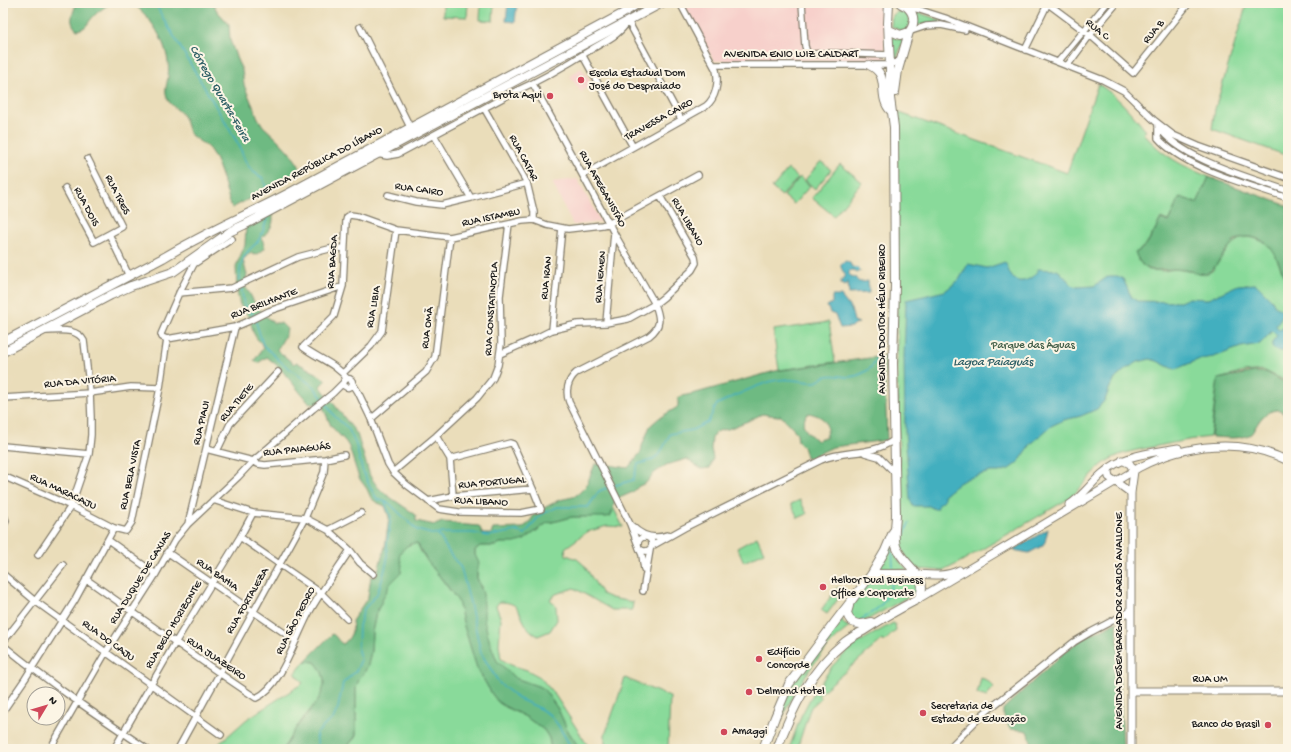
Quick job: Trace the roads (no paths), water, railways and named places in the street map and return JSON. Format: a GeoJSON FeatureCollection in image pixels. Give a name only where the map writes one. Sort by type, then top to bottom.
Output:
{"type":"FeatureCollection","features":[{"type":"Feature","properties":{"kind":"main road","name":"AVENIDA REPÚBLICA DO LÍBANO"},"geometry":{"type":"LineString","coordinates":[[3,342],[163,258],[186,244],[287,194],[622,14],[639,3]]}},
{"type":"Feature","properties":{"kind":"main road","name":"AVENIDA REPÚBLICA DO LÍBANO"},"geometry":{"type":"LineString","coordinates":[[3,352],[111,295],[131,286],[173,272],[194,260],[231,231],[244,226],[376,154],[512,88],[662,3]]}},
{"type":"Feature","properties":{"kind":"main road","name":"AVENIDA DOUTOR HÉLIO RIBEIRO"},"geometry":{"type":"LineString","coordinates":[[889,3],[890,98],[894,127],[895,286],[893,363],[896,546],[900,555],[918,574]]}},
{"type":"Feature","properties":{"kind":"main road","name":"AVENIDA DOUTOR HÉLIO RIBEIRO"},"geometry":{"type":"LineString","coordinates":[[893,113],[896,80],[914,21],[911,13],[903,5]]}},
{"type":"Feature","properties":{"kind":"main road"},"geometry":{"type":"LineString","coordinates":[[889,12],[895,7],[903,5]]}},
{"type":"Feature","properties":{"kind":"main road"},"geometry":{"type":"LineString","coordinates":[[889,30],[900,35],[910,32]]}},
{"type":"Feature","properties":{"kind":"main road"},"geometry":{"type":"LineString","coordinates":[[868,64],[876,68],[881,75],[884,99],[887,106],[893,113]]}},
{"type":"Feature","properties":{"kind":"main road"},"geometry":{"type":"LineString","coordinates":[[186,244],[195,248],[194,260]]}},
{"type":"Feature","properties":{"kind":"main road"},"geometry":{"type":"LineString","coordinates":[[163,258],[161,264],[164,271],[167,273],[173,272]]}},
{"type":"Feature","properties":{"kind":"main road","name":"AVENIDA DOUTOR HÉLIO RIBEIRO"},"geometry":{"type":"LineString","coordinates":[[763,749],[789,684],[850,601],[872,575],[885,552],[895,526]]}},
{"type":"Feature","properties":{"kind":"main road"},"geometry":{"type":"LineString","coordinates":[[777,749],[801,695],[822,665],[845,642],[878,620],[918,599],[922,593],[923,586],[918,574],[872,575]]}},
{"type":"Feature","properties":{"kind":"main road"},"geometry":{"type":"LineString","coordinates":[[850,601],[847,613],[851,621],[863,625],[878,620]]}},
{"type":"Feature","properties":{"kind":"street","name":"AVENIDA ENIO LUIZ CALDART"},"geometry":{"type":"LineString","coordinates":[[680,3],[714,65],[890,65]]}},
{"type":"Feature","properties":{"kind":"street"},"geometry":{"type":"LineString","coordinates":[[802,3],[805,46],[811,54],[890,54]]}},
{"type":"Feature","properties":{"kind":"street"},"geometry":{"type":"LineString","coordinates":[[1025,50],[1048,3]]}},
{"type":"Feature","properties":{"kind":"street","name":"RUA C"},"geometry":{"type":"LineString","coordinates":[[1048,3],[1090,35],[1133,73]]}},
{"type":"Feature","properties":{"kind":"street"},"geometry":{"type":"LineString","coordinates":[[1058,62],[1107,3]]}},
{"type":"Feature","properties":{"kind":"street"},"geometry":{"type":"LineString","coordinates":[[1067,66],[1090,35],[1117,3]]}},
{"type":"Feature","properties":{"kind":"street","name":"RUA B"},"geometry":{"type":"LineString","coordinates":[[1133,73],[1190,3]]}},
{"type":"Feature","properties":{"kind":"street"},"geometry":{"type":"LineString","coordinates":[[903,5],[917,8],[945,18],[1103,80],[1124,91],[1155,121],[1173,135],[1198,146],[1288,178]]}},
{"type":"Feature","properties":{"kind":"street"},"geometry":{"type":"LineString","coordinates":[[628,21],[681,119]]}},
{"type":"Feature","properties":{"kind":"street","name":"AVENIDA REPÚBLICA DO LÍBANO"},"geometry":{"type":"LineString","coordinates":[[376,154],[387,156],[398,154],[484,108],[512,88],[533,84],[583,56],[615,35],[628,21]]}},
{"type":"Feature","properties":{"kind":"street"},"geometry":{"type":"LineString","coordinates":[[910,32],[926,26],[941,25],[979,32]]}},
{"type":"Feature","properties":{"kind":"street"},"geometry":{"type":"LineString","coordinates":[[360,27],[410,127]]}},
{"type":"Feature","properties":{"kind":"street"},"geometry":{"type":"LineString","coordinates":[[583,56],[633,147]]}},
{"type":"Feature","properties":{"kind":"street"},"geometry":{"type":"LineString","coordinates":[[890,65],[901,60]]}},
{"type":"Feature","properties":{"kind":"street","name":"TRAVESSA CAIRO"},"geometry":{"type":"LineString","coordinates":[[583,174],[706,106],[712,100],[718,78],[714,65]]}},
{"type":"Feature","properties":{"kind":"street","name":"RUA AFEGANISTÃO"},"geometry":{"type":"LineString","coordinates":[[533,84],[658,311],[659,323],[654,332],[649,336],[576,373],[568,385],[567,398],[630,524],[639,547]]}},
{"type":"Feature","properties":{"kind":"street","name":"RUA CATAR"},"geometry":{"type":"LineString","coordinates":[[484,108],[527,183],[534,212],[534,220]]}},
{"type":"Feature","properties":{"kind":"street"},"geometry":{"type":"LineString","coordinates":[[1155,121],[1158,128],[1171,141],[1186,152],[1231,171],[1288,191]]}},
{"type":"Feature","properties":{"kind":"street"},"geometry":{"type":"LineString","coordinates":[[1158,128],[1158,138],[1183,159],[1212,172],[1288,198]]}},
{"type":"Feature","properties":{"kind":"street"},"geometry":{"type":"LineString","coordinates":[[434,135],[471,198],[527,183]]}},
{"type":"Feature","properties":{"kind":"street","name":"RUA TRES"},"geometry":{"type":"LineString","coordinates":[[88,159],[122,227],[109,234]]}},
{"type":"Feature","properties":{"kind":"street","name":"RUA ISTAMBU"},"geometry":{"type":"LineString","coordinates":[[350,215],[357,216],[396,230],[450,237],[522,221],[534,220],[562,228],[581,228],[610,223],[698,175]]}},
{"type":"Feature","properties":{"kind":"street","name":"RUA DOIS"},"geometry":{"type":"LineString","coordinates":[[65,188],[94,242],[109,234]]}},
{"type":"Feature","properties":{"kind":"street","name":"RUA CAIRO"},"geometry":{"type":"LineString","coordinates":[[388,196],[416,202],[442,205],[471,198]]}},
{"type":"Feature","properties":{"kind":"street","name":"RUA LIBANO"},"geometry":{"type":"LineString","coordinates":[[655,304],[692,270],[696,263],[695,257],[660,196]]}},
{"type":"Feature","properties":{"kind":"street","name":"RUA BAGDA"},"geometry":{"type":"LineString","coordinates":[[343,373],[303,347],[334,316],[343,286],[346,219],[350,215]]}},
{"type":"Feature","properties":{"kind":"street","name":"RUA CONSTATINOPLA"},"geometry":{"type":"LineString","coordinates":[[393,472],[436,436],[477,398],[493,378],[500,354],[500,296],[509,224]]}},
{"type":"Feature","properties":{"kind":"street","name":"RUA IRAN"},"geometry":{"type":"LineString","coordinates":[[552,330],[562,228]]}},
{"type":"Feature","properties":{"kind":"street","name":"RUA LIBIA"},"geometry":{"type":"LineString","coordinates":[[343,373],[372,346],[382,331],[396,230]]}},
{"type":"Feature","properties":{"kind":"street","name":"RUA IEMEN"},"geometry":{"type":"LineString","coordinates":[[606,323],[614,233]]}},
{"type":"Feature","properties":{"kind":"street"},"geometry":{"type":"LineString","coordinates":[[109,234],[129,276]]}},
{"type":"Feature","properties":{"kind":"street","name":"RUA OMÃ"},"geometry":{"type":"LineString","coordinates":[[371,419],[426,372],[435,357],[450,237]]}},
{"type":"Feature","properties":{"kind":"street"},"geometry":{"type":"LineString","coordinates":[[194,260],[232,239]]}},
{"type":"Feature","properties":{"kind":"street"},"geometry":{"type":"LineString","coordinates":[[179,293],[232,288],[298,258],[329,249],[344,248]]}},
{"type":"Feature","properties":{"kind":"street","name":"RUA BELA VISTA"},"geometry":{"type":"LineString","coordinates":[[114,528],[126,531],[132,522],[160,388],[167,339],[162,337],[161,334],[194,260]]}},
{"type":"Feature","properties":{"kind":"street","name":"RUA BRILHANTE"},"geometry":{"type":"LineString","coordinates":[[167,339],[235,327],[269,311],[343,286]]}},
{"type":"Feature","properties":{"kind":"street"},"geometry":{"type":"LineString","coordinates":[[500,354],[552,330],[578,324],[606,323],[628,319],[655,304]]}},
{"type":"Feature","properties":{"kind":"street","name":"RUA PIAUI"},"geometry":{"type":"LineString","coordinates":[[188,524],[235,327]]}},
{"type":"Feature","properties":{"kind":"street"},"geometry":{"type":"LineString","coordinates":[[38,555],[71,506],[90,454],[91,435],[90,393],[85,346],[82,336],[72,331],[42,331]]}},
{"type":"Feature","properties":{"kind":"street","name":"RUA TIETE"},"geometry":{"type":"LineString","coordinates":[[217,451],[230,424],[278,372]]}},
{"type":"Feature","properties":{"kind":"street","name":"RUA LIBANO"},"geometry":{"type":"LineString","coordinates":[[343,373],[346,380],[344,385],[351,387],[361,399],[371,419],[388,464],[393,472],[407,485],[439,509],[459,512],[521,514],[540,509],[533,489]]}},
{"type":"Feature","properties":{"kind":"street","name":"RUA DUQUE DE CAXIAS"},"geometry":{"type":"LineString","coordinates":[[50,749],[106,652],[156,574],[175,540],[188,524],[253,461],[331,395],[346,380]]}},
{"type":"Feature","properties":{"kind":"street","name":"RUA DA VITÓRIA"},"geometry":{"type":"LineString","coordinates":[[3,398],[90,393],[131,387],[160,388]]}},
{"type":"Feature","properties":{"kind":"street","name":"RUA DUQUE DE CAXIAS"},"geometry":{"type":"LineString","coordinates":[[331,395],[351,387]]}},
{"type":"Feature","properties":{"kind":"street"},"geometry":{"type":"LineString","coordinates":[[436,436],[450,459],[453,496]]}},
{"type":"Feature","properties":{"kind":"street"},"geometry":{"type":"LineString","coordinates":[[639,547],[643,551],[651,548],[684,528],[824,458],[875,450],[894,440]]}},
{"type":"Feature","properties":{"kind":"street"},"geometry":{"type":"LineString","coordinates":[[918,574],[942,575],[956,572],[1071,504],[1082,495],[1102,473],[1122,460],[1211,442],[1251,444],[1288,456]]}},
{"type":"Feature","properties":{"kind":"street"},"geometry":{"type":"LineString","coordinates":[[450,459],[510,443],[513,444],[533,489]]}},
{"type":"Feature","properties":{"kind":"street"},"geometry":{"type":"LineString","coordinates":[[3,446],[90,454]]}},
{"type":"Feature","properties":{"kind":"street"},"geometry":{"type":"LineString","coordinates":[[918,599],[1116,482],[1134,475],[1149,463],[1174,453],[1214,446],[1236,447],[1271,454],[1288,461]]}},
{"type":"Feature","properties":{"kind":"street","name":"RUA PAIAGUÁS"},"geometry":{"type":"LineString","coordinates":[[206,449],[265,465],[325,459],[344,455]]}},
{"type":"Feature","properties":{"kind":"street"},"geometry":{"type":"LineString","coordinates":[[861,453],[873,454],[879,457],[895,473]]}},
{"type":"Feature","properties":{"kind":"street","name":"RUA FORTALEZA"},"geometry":{"type":"LineString","coordinates":[[178,749],[219,673],[281,565],[305,518],[324,472],[325,459]]}},
{"type":"Feature","properties":{"kind":"street"},"geometry":{"type":"LineString","coordinates":[[1122,460],[1130,464],[1134,475]]}},
{"type":"Feature","properties":{"kind":"street"},"geometry":{"type":"LineString","coordinates":[[1109,468],[1109,477],[1132,493]]}},
{"type":"Feature","properties":{"kind":"street","name":"AVENIDA DESEMBARGADOR CARLOS AVALLONE"},"geometry":{"type":"LineString","coordinates":[[1130,749],[1132,691],[1132,493],[1134,475]]}},
{"type":"Feature","properties":{"kind":"street","name":"RUA MARACAJU"},"geometry":{"type":"LineString","coordinates":[[3,476],[71,506],[114,528]]}},
{"type":"Feature","properties":{"kind":"street","name":"RUA PORTUGAL"},"geometry":{"type":"LineString","coordinates":[[428,501],[453,496],[533,489]]}},
{"type":"Feature","properties":{"kind":"street"},"geometry":{"type":"LineString","coordinates":[[213,500],[253,513],[305,518],[328,530],[350,550],[360,563],[373,574]]}},
{"type":"Feature","properties":{"kind":"street"},"geometry":{"type":"LineString","coordinates":[[3,513],[6,521],[3,527]]}},
{"type":"Feature","properties":{"kind":"street","name":"RUA BELO HORIZONTE"},"geometry":{"type":"LineString","coordinates":[[114,749],[150,684],[240,537],[253,513]]}},
{"type":"Feature","properties":{"kind":"street"},"geometry":{"type":"LineString","coordinates":[[328,530],[361,513]]}},
{"type":"Feature","properties":{"kind":"street"},"geometry":{"type":"LineString","coordinates":[[630,524],[640,533],[655,537],[663,536],[684,528]]}},
{"type":"Feature","properties":{"kind":"street"},"geometry":{"type":"LineString","coordinates":[[3,711],[8,706],[63,620],[114,528]]}},
{"type":"Feature","properties":{"kind":"street"},"geometry":{"type":"LineString","coordinates":[[645,578],[639,547],[640,538],[647,536]]}},
{"type":"Feature","properties":{"kind":"street"},"geometry":{"type":"LineString","coordinates":[[643,591],[651,548],[651,539],[647,536]]}},
{"type":"Feature","properties":{"kind":"street"},"geometry":{"type":"LineString","coordinates":[[240,537],[321,593],[347,618]]}},
{"type":"Feature","properties":{"kind":"street"},"geometry":{"type":"LineString","coordinates":[[108,540],[156,574]]}},
{"type":"Feature","properties":{"kind":"street","name":"RUA SÃO PEDRO"},"geometry":{"type":"LineString","coordinates":[[256,698],[263,695],[280,675],[309,613],[350,550]]}},
{"type":"Feature","properties":{"kind":"street","name":"RUA BAHIA"},"geometry":{"type":"LineString","coordinates":[[167,552],[296,640]]}},
{"type":"Feature","properties":{"kind":"street"},"geometry":{"type":"LineString","coordinates":[[3,642],[62,565]]}},
{"type":"Feature","properties":{"kind":"street","name":"RUA DO CAJU"},"geometry":{"type":"LineString","coordinates":[[3,574],[35,601],[221,735]]}},
{"type":"Feature","properties":{"kind":"street","name":"RUA JUAZEIRO"},"geometry":{"type":"LineString","coordinates":[[86,579],[175,643],[256,698]]}},
{"type":"Feature","properties":{"kind":"street"},"geometry":{"type":"LineString","coordinates":[[948,749],[983,714],[1074,642],[1131,611]]}},
{"type":"Feature","properties":{"kind":"street"},"geometry":{"type":"LineString","coordinates":[[3,645],[77,701],[147,749]]}},
{"type":"Feature","properties":{"kind":"street","name":"RUA UM"},"geometry":{"type":"LineString","coordinates":[[1132,691],[1288,691]]}},
{"type":"Feature","properties":{"kind":"water"},"geometry":{"type":"Polygon","coordinates":[[[508,3],[517,4],[515,22],[506,21],[508,3]]]}},
{"type":"Feature","properties":{"kind":"water"},"geometry":{"type":"Polygon","coordinates":[[[846,261],[850,263],[852,267],[858,268],[861,271],[857,273],[851,270],[849,274],[855,277],[859,282],[868,281],[869,293],[849,294],[848,282],[845,286],[841,284],[841,281],[845,275],[841,265],[846,261]]]}},
{"type":"Feature","properties":{"kind":"water","name":"Lagoa Paiaguás"},"geometry":{"type":"Polygon","coordinates":[[[1005,262],[1012,277],[1019,281],[1030,278],[1038,269],[1057,270],[1073,286],[1077,287],[1094,286],[1109,276],[1117,276],[1123,279],[1132,298],[1137,301],[1180,302],[1189,298],[1208,299],[1238,285],[1256,284],[1272,300],[1275,306],[1283,311],[1283,314],[1276,326],[1279,329],[1282,329],[1288,321],[1288,352],[1275,350],[1273,348],[1272,342],[1277,335],[1272,331],[1260,344],[1241,347],[1214,357],[1200,359],[1176,369],[1150,359],[1138,362],[1126,369],[1115,379],[1105,400],[1097,409],[1051,426],[1031,444],[1021,459],[1009,469],[966,479],[944,495],[944,500],[939,504],[937,509],[929,506],[913,506],[910,500],[905,431],[904,357],[906,300],[945,291],[959,280],[968,264],[987,268],[1005,262]]]}},
{"type":"Feature","properties":{"kind":"water"},"geometry":{"type":"Polygon","coordinates":[[[832,296],[841,296],[851,309],[854,321],[859,323],[852,327],[840,328],[835,315],[830,313],[827,306],[832,303],[832,296]]]}},
{"type":"Feature","properties":{"kind":"water"},"geometry":{"type":"Polygon","coordinates":[[[1048,529],[1045,542],[1042,546],[1029,553],[1013,550],[1048,529]]]}},
{"type":"Feature","properties":{"kind":"waterway","name":"Córrego Quarta-Feira"},"geometry":{"type":"LineString","coordinates":[[155,3],[240,147],[248,166],[263,178],[267,190]]}},
{"type":"Feature","properties":{"kind":"waterway","name":"Córrego Quarta-Feira"},"geometry":{"type":"LineString","coordinates":[[240,282],[240,269],[242,261],[249,250],[260,238],[267,218]]}},
{"type":"Feature","properties":{"kind":"waterway","name":"Córrego Quarta-Feira"},"geometry":{"type":"LineString","coordinates":[[241,286],[244,304],[254,316]]}},
{"type":"Feature","properties":{"kind":"waterway","name":"Córrego Quarta-Feira"},"geometry":{"type":"LineString","coordinates":[[255,319],[263,345],[281,362],[314,387],[323,399]]}},
{"type":"Feature","properties":{"kind":"waterway","name":"Córrego Quarta-Feira"},"geometry":{"type":"LineString","coordinates":[[613,486],[633,480],[638,464],[651,460],[659,454],[670,434],[692,430],[708,422],[717,404],[754,387],[777,380],[786,379],[814,382],[830,375],[849,377],[857,375],[869,369],[876,359],[878,359]]}},
{"type":"Feature","properties":{"kind":"waterway","name":"Córrego Quarta-Feira"},"geometry":{"type":"LineString","coordinates":[[325,402],[335,417],[348,428],[356,445],[362,469],[377,499],[389,503],[417,530],[431,534],[473,533],[488,536],[516,531],[525,534],[540,515],[557,507],[588,507],[599,491],[609,487]]}},
{"type":"Feature","properties":{"kind":"waterway"},"geometry":{"type":"LineString","coordinates":[[318,749],[316,734],[333,719],[338,708],[343,683],[356,671],[361,660],[358,651],[359,626],[364,609],[377,594],[387,561],[387,542],[391,517],[385,502]]}},
{"type":"Feature","properties":{"kind":"waterway"},"geometry":{"type":"LineString","coordinates":[[902,538],[909,523]]}},
{"type":"Feature","properties":{"kind":"waterway"},"geometry":{"type":"LineString","coordinates":[[438,534],[450,554],[461,568],[481,653],[499,683],[519,699],[550,715],[558,725],[572,749]]}},
{"type":"Feature","properties":{"kind":"waterway"},"geometry":{"type":"LineString","coordinates":[[892,548],[893,567]]}},
{"type":"Feature","properties":{"kind":"waterway"},"geometry":{"type":"LineString","coordinates":[[861,620],[882,604],[888,594],[893,579]]}},
{"type":"Feature","properties":{"kind":"place","name":"Escola Estadual Dom José do Despraiado"},"geometry":{"type":"Point","coordinates":[581,80]}},
{"type":"Feature","properties":{"kind":"place","name":"Brota Aqui"},"geometry":{"type":"Point","coordinates":[550,96]}},
{"type":"Feature","properties":{"kind":"place","name":"Helbor Dual Business Office e Corporate"},"geometry":{"type":"Point","coordinates":[823,587]}},
{"type":"Feature","properties":{"kind":"place","name":"Edifício Concorde"},"geometry":{"type":"Point","coordinates":[759,659]}},
{"type":"Feature","properties":{"kind":"place","name":"Delmond Hotel"},"geometry":{"type":"Point","coordinates":[749,692]}},
{"type":"Feature","properties":{"kind":"place","name":"Secretaria de Estado de Educação"},"geometry":{"type":"Point","coordinates":[923,713]}},
{"type":"Feature","properties":{"kind":"place","name":"Banco do Brasil"},"geometry":{"type":"Point","coordinates":[1268,725]}},
{"type":"Feature","properties":{"kind":"place","name":"Amaggi"},"geometry":{"type":"Point","coordinates":[724,732]}},
{"type":"Feature","properties":{"kind":"park label","name":"Parque das Águas"},"geometry":{"type":"Point","coordinates":[1033,346]}}]}
